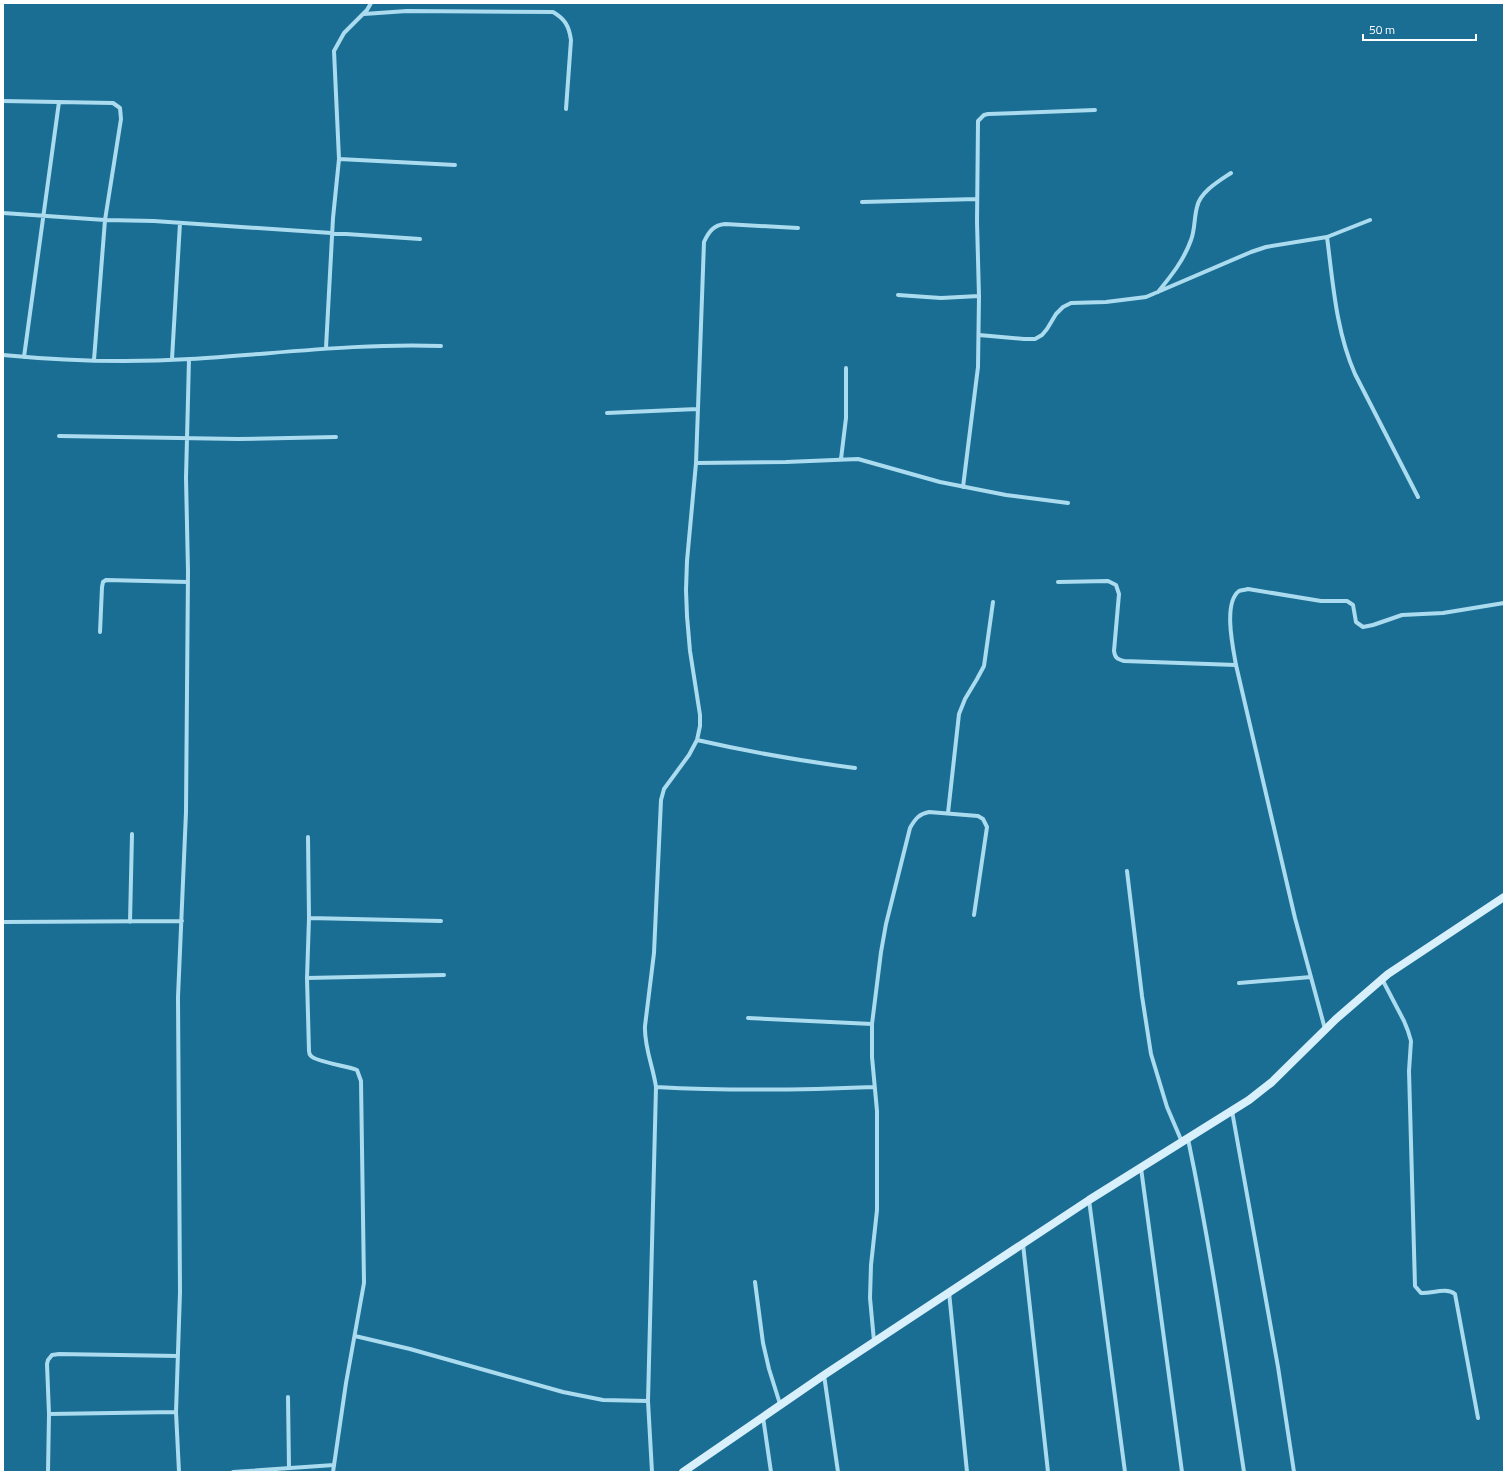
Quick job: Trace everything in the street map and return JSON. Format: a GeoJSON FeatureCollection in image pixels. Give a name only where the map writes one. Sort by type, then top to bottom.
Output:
{"type":"FeatureCollection","features":[{"type":"Feature","properties":{"kind":"street"},"geometry":{"type":"LineString","coordinates":[[326,348],[332,233],[339,159],[334,51],[344,33],[363,14],[371,3]]}},
{"type":"Feature","properties":{"kind":"street"},"geometry":{"type":"LineString","coordinates":[[363,14],[407,11],[552,12],[562,17],[568,25],[570,33],[571,40],[566,109]]}},
{"type":"Feature","properties":{"kind":"street"},"geometry":{"type":"LineString","coordinates":[[3,101],[113,103],[120,108],[121,119],[105,220],[94,360]]}},
{"type":"Feature","properties":{"kind":"street"},"geometry":{"type":"LineString","coordinates":[[24,357],[59,102]]}},
{"type":"Feature","properties":{"kind":"street"},"geometry":{"type":"LineString","coordinates":[[963,487],[977,375],[979,335],[977,126],[980,118],[988,114],[1095,110]]}},
{"type":"Feature","properties":{"kind":"street"},"geometry":{"type":"LineString","coordinates":[[339,159],[455,165]]}},
{"type":"Feature","properties":{"kind":"street"},"geometry":{"type":"LineString","coordinates":[[1158,293],[1180,263],[1188,249],[1193,235],[1198,202],[1206,193],[1231,173]]}},
{"type":"Feature","properties":{"kind":"street"},"geometry":{"type":"LineString","coordinates":[[862,202],[977,199]]}},
{"type":"Feature","properties":{"kind":"street"},"geometry":{"type":"LineString","coordinates":[[3,213],[43,217],[180,223],[420,239]]}},
{"type":"Feature","properties":{"kind":"street"},"geometry":{"type":"LineString","coordinates":[[979,335],[1035,339],[1047,330],[1056,314],[1063,307],[1071,303],[1138,299],[1158,293],[1251,252],[1266,247],[1327,237],[1370,220]]}},
{"type":"Feature","properties":{"kind":"street"},"geometry":{"type":"LineString","coordinates":[[172,359],[180,223]]}},
{"type":"Feature","properties":{"kind":"street"},"geometry":{"type":"LineString","coordinates":[[652,1472],[648,1401],[656,1087],[644,1038],[654,952],[660,800],[664,789],[689,755],[697,740],[700,726],[700,715],[690,651],[686,590],[687,561],[696,463],[704,242],[708,233],[718,225],[726,224],[798,228]]}},
{"type":"Feature","properties":{"kind":"street"},"geometry":{"type":"LineString","coordinates":[[1327,237],[1341,334],[1348,358],[1418,497]]}},
{"type":"Feature","properties":{"kind":"street"},"geometry":{"type":"LineString","coordinates":[[898,295],[941,298],[979,296]]}},
{"type":"Feature","properties":{"kind":"street"},"geometry":{"type":"LineString","coordinates":[[3,355],[94,360],[189,359],[326,348],[388,345],[441,346]]}},
{"type":"Feature","properties":{"kind":"street"},"geometry":{"type":"LineString","coordinates":[[179,1472],[176,1412],[180,1292],[178,997],[186,812],[188,582],[186,478],[189,359]]}},
{"type":"Feature","properties":{"kind":"street"},"geometry":{"type":"LineString","coordinates":[[841,459],[846,418],[846,368]]}},
{"type":"Feature","properties":{"kind":"street"},"geometry":{"type":"LineString","coordinates":[[607,413],[697,409]]}},
{"type":"Feature","properties":{"kind":"street"},"geometry":{"type":"LineString","coordinates":[[59,436],[238,439],[336,437]]}},
{"type":"Feature","properties":{"kind":"street"},"geometry":{"type":"LineString","coordinates":[[696,463],[786,462],[858,459],[935,481],[963,487],[1018,497],[1068,503]]}},
{"type":"Feature","properties":{"kind":"street"},"geometry":{"type":"LineString","coordinates":[[100,632],[102,587],[103,582],[106,580],[188,582]]}},
{"type":"Feature","properties":{"kind":"street"},"geometry":{"type":"LineString","coordinates":[[1058,582],[1108,581],[1116,585],[1119,594],[1114,655],[1117,659],[1124,661],[1236,665]]}},
{"type":"Feature","properties":{"kind":"street"},"geometry":{"type":"LineString","coordinates":[[1325,1029],[1276,841],[1262,772],[1236,665],[1232,640],[1230,608],[1233,598],[1240,591],[1248,589],[1321,601],[1347,601],[1353,605],[1356,622],[1363,627],[1372,626],[1402,615],[1442,613],[1504,603]]}},
{"type":"Feature","properties":{"kind":"street"},"geometry":{"type":"LineString","coordinates":[[948,813],[959,714],[965,699],[978,679],[984,666],[993,602]]}},
{"type":"Feature","properties":{"kind":"street"},"geometry":{"type":"LineString","coordinates":[[697,740],[767,755],[855,768]]}},
{"type":"Feature","properties":{"kind":"street"},"geometry":{"type":"LineString","coordinates":[[874,1342],[870,1298],[871,1265],[877,1210],[877,1111],[872,1057],[872,1024],[886,924],[910,828],[914,821],[923,813],[948,813],[978,816],[986,823],[987,827],[974,915]]}},
{"type":"Feature","properties":{"kind":"street"},"geometry":{"type":"LineString","coordinates":[[130,922],[132,834]]}},
{"type":"Feature","properties":{"kind":"street"},"geometry":{"type":"LineString","coordinates":[[308,836],[308,1045],[311,1057],[316,1060],[357,1070],[361,1081],[365,1270],[363,1292],[346,1382],[333,1472]]}},
{"type":"Feature","properties":{"kind":"street"},"geometry":{"type":"LineString","coordinates":[[1127,871],[1142,996],[1151,1054],[1168,1107],[1185,1140],[1201,1204],[1244,1472]]}},
{"type":"Feature","properties":{"kind":"street"},"geometry":{"type":"LineString","coordinates":[[683,1472],[780,1404],[1023,1243],[1263,1090],[1325,1029],[1382,979],[1504,897]]}},
{"type":"Feature","properties":{"kind":"street"},"geometry":{"type":"LineString","coordinates":[[309,918],[441,921]]}},
{"type":"Feature","properties":{"kind":"street"},"geometry":{"type":"LineString","coordinates":[[3,922],[182,921]]}},
{"type":"Feature","properties":{"kind":"street"},"geometry":{"type":"LineString","coordinates":[[307,978],[444,975]]}},
{"type":"Feature","properties":{"kind":"street"},"geometry":{"type":"LineString","coordinates":[[1239,983],[1311,977]]}},
{"type":"Feature","properties":{"kind":"street"},"geometry":{"type":"LineString","coordinates":[[1382,979],[1404,1021],[1410,1041],[1409,1071],[1415,1286],[1421,1293],[1447,1291],[1454,1294],[1478,1418]]}},
{"type":"Feature","properties":{"kind":"street"},"geometry":{"type":"LineString","coordinates":[[748,1018],[872,1024]]}},
{"type":"Feature","properties":{"kind":"street"},"geometry":{"type":"LineString","coordinates":[[656,1087],[725,1090],[874,1087]]}},
{"type":"Feature","properties":{"kind":"street"},"geometry":{"type":"LineString","coordinates":[[1232,1111],[1278,1367],[1294,1472]]}},
{"type":"Feature","properties":{"kind":"street"},"geometry":{"type":"LineString","coordinates":[[1141,1168],[1182,1472]]}},
{"type":"Feature","properties":{"kind":"street"},"geometry":{"type":"LineString","coordinates":[[1089,1200],[1125,1472]]}},
{"type":"Feature","properties":{"kind":"street"},"geometry":{"type":"LineString","coordinates":[[1023,1243],[1048,1472]]}},
{"type":"Feature","properties":{"kind":"street"},"geometry":{"type":"LineString","coordinates":[[755,1282],[762,1343],[780,1404]]}},
{"type":"Feature","properties":{"kind":"street"},"geometry":{"type":"LineString","coordinates":[[949,1292],[967,1472]]}},
{"type":"Feature","properties":{"kind":"street"},"geometry":{"type":"LineString","coordinates":[[355,1336],[417,1351],[563,1392],[603,1400],[648,1401]]}},
{"type":"Feature","properties":{"kind":"street"},"geometry":{"type":"LineString","coordinates":[[48,1472],[49,1414],[47,1364],[52,1355],[178,1356]]}},
{"type":"Feature","properties":{"kind":"street"},"geometry":{"type":"LineString","coordinates":[[824,1375],[838,1472]]}},
{"type":"Feature","properties":{"kind":"street"},"geometry":{"type":"LineString","coordinates":[[288,1397],[289,1468]]}},
{"type":"Feature","properties":{"kind":"street"},"geometry":{"type":"LineString","coordinates":[[49,1414],[176,1412]]}},
{"type":"Feature","properties":{"kind":"street"},"geometry":{"type":"LineString","coordinates":[[762,1417],[771,1472]]}},
{"type":"Feature","properties":{"kind":"street"},"geometry":{"type":"LineString","coordinates":[[233,1472],[334,1464]]}}]}
